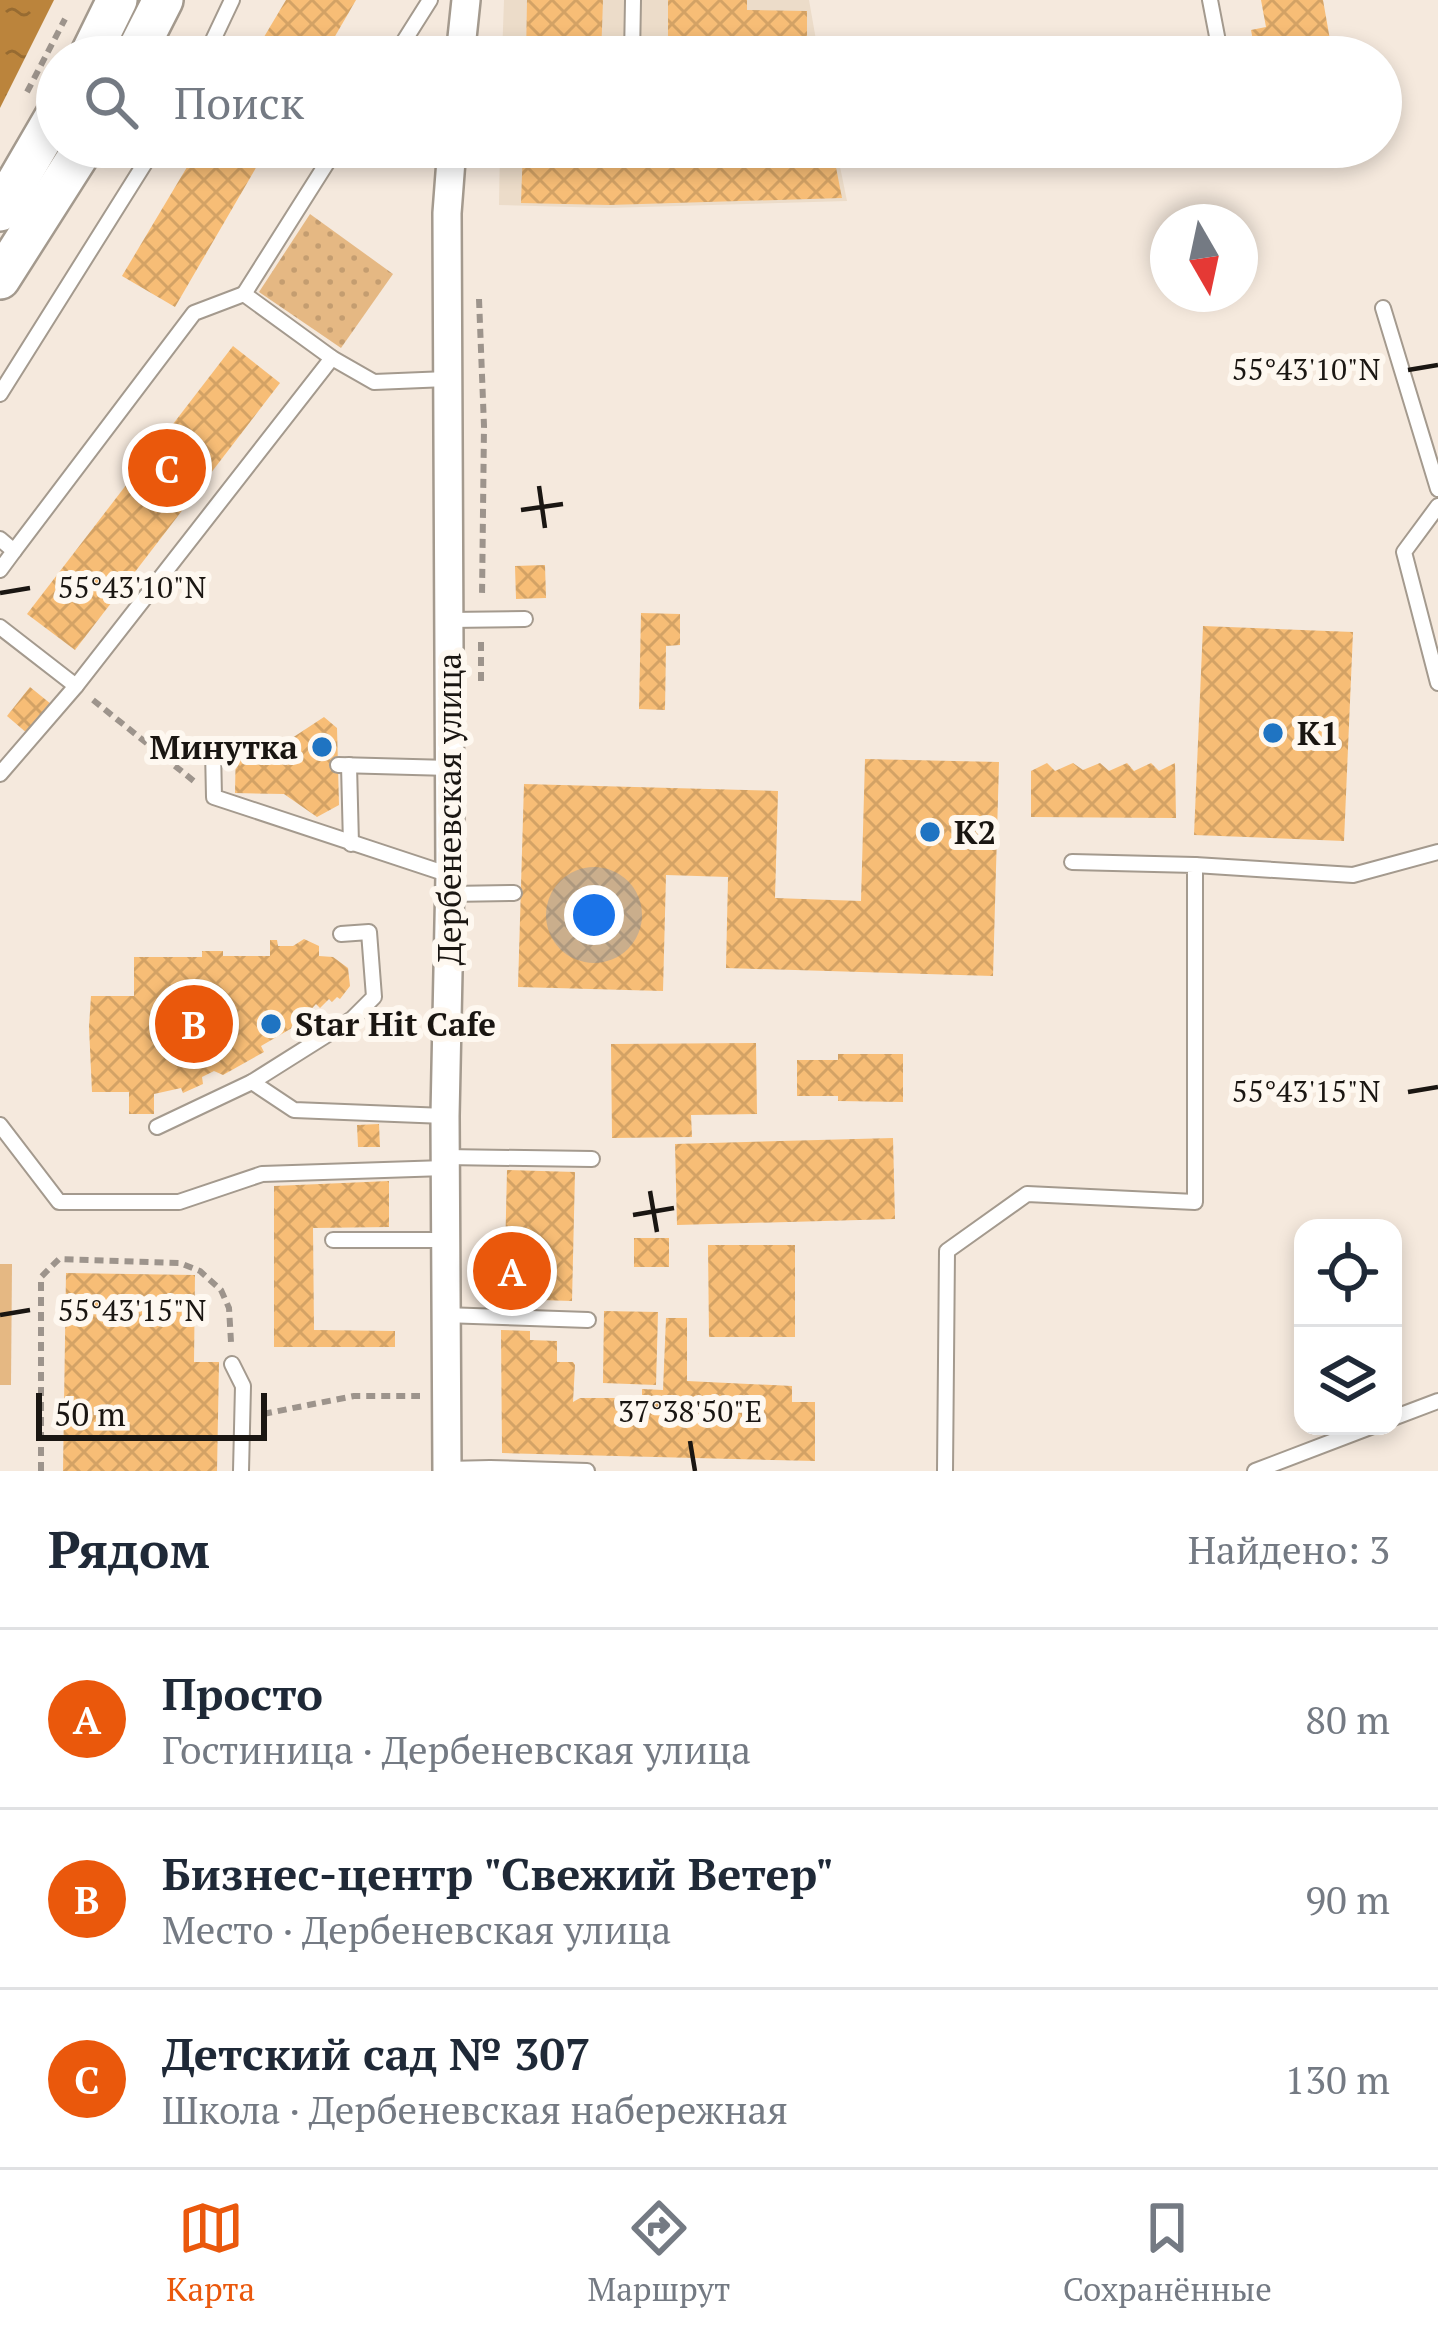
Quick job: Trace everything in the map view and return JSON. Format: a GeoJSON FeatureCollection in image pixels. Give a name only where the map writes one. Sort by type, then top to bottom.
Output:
{"type":"FeatureCollection","features":[{"type":"Feature","properties":{"kind":"main road"},"geometry":{"type":"LineString","coordinates":[[99,36],[117,0]]}},
{"type":"Feature","properties":{"kind":"main road"},"geometry":{"type":"LineString","coordinates":[[146,36],[163,0]]}},
{"type":"Feature","properties":{"kind":"main road"},"geometry":{"type":"LineString","coordinates":[[0,211],[36,115]]}},
{"type":"Feature","properties":{"kind":"main road"},"geometry":{"type":"LineString","coordinates":[[0,279],[71,168]]}},
{"type":"Feature","properties":{"kind":"street"},"geometry":{"type":"LineString","coordinates":[[462,36],[466,0]]}},
{"type":"Feature","properties":{"kind":"street","name":"Дербеневская улица"},"geometry":{"type":"LineString","coordinates":[[446,1470],[450,168]]}},
{"type":"Feature","properties":{"kind":"lane"},"geometry":{"type":"LineString","coordinates":[[215,36],[232,0]]}},
{"type":"Feature","properties":{"kind":"lane"},"geometry":{"type":"LineString","coordinates":[[407,36],[430,0]]}},
{"type":"Feature","properties":{"kind":"lane"},"geometry":{"type":"LineString","coordinates":[[632,36],[633,0]]}},
{"type":"Feature","properties":{"kind":"lane"},"geometry":{"type":"LineString","coordinates":[[1210,0],[1217,36]]}},
{"type":"Feature","properties":{"kind":"lane"},"geometry":{"type":"LineString","coordinates":[[0,394],[142,168]]}},
{"type":"Feature","properties":{"kind":"lane"},"geometry":{"type":"LineString","coordinates":[[0,570],[194,313],[244,294],[324,168]]}},
{"type":"Feature","properties":{"kind":"lane"},"geometry":{"type":"LineString","coordinates":[[244,294],[332,358],[374,382],[448,379]]}},
{"type":"Feature","properties":{"kind":"lane"},"geometry":{"type":"LineString","coordinates":[[1383,308],[1438,489]]}},
{"type":"Feature","properties":{"kind":"lane"},"geometry":{"type":"LineString","coordinates":[[0,774],[76,686],[332,358]]}},
{"type":"Feature","properties":{"kind":"lane"},"geometry":{"type":"LineString","coordinates":[[1438,506],[1404,552],[1438,683]]}},
{"type":"Feature","properties":{"kind":"lane"},"geometry":{"type":"LineString","coordinates":[[0,539],[14,551]]}},
{"type":"Feature","properties":{"kind":"lane"},"geometry":{"type":"LineString","coordinates":[[449,620],[525,620]]}},
{"type":"Feature","properties":{"kind":"lane"},"geometry":{"type":"LineString","coordinates":[[0,627],[76,686]]}},
{"type":"Feature","properties":{"kind":"lane"},"geometry":{"type":"LineString","coordinates":[[213,749],[214,797],[450,884],[514,893]]}},
{"type":"Feature","properties":{"kind":"lane"},"geometry":{"type":"LineString","coordinates":[[351,844],[344,765],[450,768]]}},
{"type":"Feature","properties":{"kind":"lane"},"geometry":{"type":"LineString","coordinates":[[1072,862],[1353,875],[1438,852]]}},
{"type":"Feature","properties":{"kind":"lane"},"geometry":{"type":"LineString","coordinates":[[945,1471],[946,1251],[1027,1194],[1195,1202],[1195,865]]}},
{"type":"Feature","properties":{"kind":"lane"},"geometry":{"type":"LineString","coordinates":[[158,1126],[252,1082],[352,1019],[374,997],[369,932],[341,934]]}},
{"type":"Feature","properties":{"kind":"lane"},"geometry":{"type":"LineString","coordinates":[[252,1082],[294,1110],[445,1116]]}},
{"type":"Feature","properties":{"kind":"lane"},"geometry":{"type":"LineString","coordinates":[[0,1125],[59,1202],[179,1202],[262,1174],[446,1162],[592,1159]]}},
{"type":"Feature","properties":{"kind":"lane"},"geometry":{"type":"LineString","coordinates":[[333,1240],[445,1240]]}},
{"type":"Feature","properties":{"kind":"lane"},"geometry":{"type":"LineString","coordinates":[[444,1315],[588,1320]]}},
{"type":"Feature","properties":{"kind":"lane"},"geometry":{"type":"LineString","coordinates":[[232,1364],[242,1386],[241,1471]]}},
{"type":"Feature","properties":{"kind":"lane"},"geometry":{"type":"LineString","coordinates":[[1402,1415],[1438,1401]]}},
{"type":"Feature","properties":{"kind":"lane"},"geometry":{"type":"LineString","coordinates":[[1256,1471],[1350,1435]]}},
{"type":"Feature","properties":{"kind":"lane"},"geometry":{"type":"LineString","coordinates":[[446,1470],[587,1471]]}},
{"type":"Feature","properties":{"kind":"path"},"geometry":{"type":"LineString","coordinates":[[64,36],[76,0]]}},
{"type":"Feature","properties":{"kind":"path"},"geometry":{"type":"LineString","coordinates":[[76,686],[214,797]]}},
{"type":"Feature","properties":{"kind":"path"},"geometry":{"type":"LineString","coordinates":[[41,1471],[41,1277],[59,1259],[180,1263],[200,1271],[220,1290],[229,1308],[232,1364]]}},
{"type":"Feature","properties":{"kind":"path"},"geometry":{"type":"LineString","coordinates":[[242,1418],[353,1396],[420,1396]]}},
{"type":"Feature","properties":{"kind":"shaded area"},"geometry":{"type":"Polygon","coordinates":[[[504,0],[809,0],[815,36],[503,36],[504,0]]]}},
{"type":"Feature","properties":{"kind":"shaded area"},"geometry":{"type":"Polygon","coordinates":[[[500,168],[840,168],[847,201],[608,208],[499,205],[500,168]]]}},
{"type":"Feature","properties":{"kind":"shaded area"},"geometry":{"type":"Polygon","coordinates":[[[310,214],[393,274],[341,348],[259,292],[310,214]]]}},
{"type":"Feature","properties":{"kind":"shaded area"},"geometry":{"type":"Polygon","coordinates":[[[0,1264],[12,1264],[11,1385],[0,1385],[0,1264]]]}},
{"type":"Feature","properties":{"kind":"water"},"geometry":{"type":"Polygon","coordinates":[[[0,0],[54,0],[0,108],[0,0]]]}},
{"type":"Feature","properties":{"kind":"building"},"geometry":{"type":"Polygon","coordinates":[[[286,0],[356,0],[335,36],[265,36],[286,0]]]}},
{"type":"Feature","properties":{"kind":"building"},"geometry":{"type":"Polygon","coordinates":[[[527,0],[603,0],[602,36],[526,36],[527,0]]]}},
{"type":"Feature","properties":{"kind":"building"},"geometry":{"type":"Polygon","coordinates":[[[668,0],[747,0],[747,10],[807,11],[807,36],[668,36],[668,0]]]}},
{"type":"Feature","properties":{"kind":"building"},"geometry":{"type":"Polygon","coordinates":[[[1261,0],[1323,0],[1329,36],[1252,36],[1251,30],[1266,27],[1261,0]]]}},
{"type":"Feature","properties":{"kind":"building"},"geometry":{"type":"Polygon","coordinates":[[[186,168],[256,168],[175,307],[122,276],[186,168]]]}},
{"type":"Feature","properties":{"kind":"building"},"geometry":{"type":"Polygon","coordinates":[[[522,168],[836,168],[842,198],[609,205],[521,203],[522,168]]]}},
{"type":"Feature","properties":{"kind":"building"},"geometry":{"type":"Polygon","coordinates":[[[233,346],[280,383],[75,650],[27,614],[233,346]]]}},
{"type":"Feature","properties":{"kind":"building"},"geometry":{"type":"Polygon","coordinates":[[[545,565],[546,598],[516,599],[515,566],[545,565]]]}},
{"type":"Feature","properties":{"kind":"building"},"geometry":{"type":"Polygon","coordinates":[[[641,613],[680,614],[680,645],[666,646],[665,710],[639,709],[641,613]]]}},
{"type":"Feature","properties":{"kind":"building","name":"К1"},"geometry":{"type":"Polygon","coordinates":[[[1203,626],[1353,632],[1344,841],[1194,835],[1203,626]]]}},
{"type":"Feature","properties":{"kind":"building"},"geometry":{"type":"Polygon","coordinates":[[[30,687],[51,704],[28,734],[7,716],[30,687]]]}},
{"type":"Feature","properties":{"kind":"building"},"geometry":{"type":"Polygon","coordinates":[[[324,717],[337,728],[339,805],[317,817],[284,794],[235,793],[236,741],[286,742],[324,717]]]}},
{"type":"Feature","properties":{"kind":"building"},"geometry":{"type":"Polygon","coordinates":[[[865,759],[999,762],[993,976],[726,968],[728,877],[666,875],[663,991],[518,987],[524,784],[778,791],[775,898],[861,901],[865,759]]]}},
{"type":"Feature","properties":{"kind":"building"},"geometry":{"type":"Polygon","coordinates":[[[1047,763],[1055,771],[1073,763],[1083,770],[1100,763],[1109,771],[1127,763],[1134,771],[1151,763],[1159,771],[1175,763],[1176,818],[1031,817],[1031,771],[1047,763]]]}},
{"type":"Feature","properties":{"kind":"building"},"geometry":{"type":"Polygon","coordinates":[[[304,939],[319,946],[319,956],[333,957],[348,968],[350,986],[340,999],[329,999],[320,1008],[316,1004],[304,1021],[261,1046],[264,1052],[223,1075],[214,1071],[202,1077],[203,1084],[183,1093],[181,1088],[154,1094],[154,1114],[129,1114],[129,1092],[92,1092],[91,996],[134,996],[134,957],[202,957],[202,951],[270,956],[270,940],[277,940],[278,946],[293,946],[304,939]]]}},
{"type":"Feature","properties":{"kind":"building"},"geometry":{"type":"Polygon","coordinates":[[[756,1043],[757,1114],[691,1115],[692,1137],[612,1138],[611,1044],[756,1043]]]}},
{"type":"Feature","properties":{"kind":"building"},"geometry":{"type":"Polygon","coordinates":[[[838,1054],[903,1054],[903,1102],[797,1096],[797,1060],[838,1060],[838,1054]]]}},
{"type":"Feature","properties":{"kind":"building"},"geometry":{"type":"Polygon","coordinates":[[[379,1124],[380,1147],[358,1147],[357,1125],[379,1124]]]}},
{"type":"Feature","properties":{"kind":"building"},"geometry":{"type":"Polygon","coordinates":[[[893,1138],[895,1219],[677,1225],[675,1144],[893,1138]]]}},
{"type":"Feature","properties":{"kind":"building"},"geometry":{"type":"Polygon","coordinates":[[[507,1170],[575,1172],[572,1301],[504,1299],[507,1170]]]}},
{"type":"Feature","properties":{"kind":"building"},"geometry":{"type":"Polygon","coordinates":[[[389,1181],[389,1227],[313,1228],[314,1330],[395,1331],[395,1347],[274,1347],[274,1186],[389,1181]]]}},
{"type":"Feature","properties":{"kind":"building"},"geometry":{"type":"Polygon","coordinates":[[[634,1238],[669,1238],[669,1267],[634,1267],[634,1238]]]}},
{"type":"Feature","properties":{"kind":"building"},"geometry":{"type":"Polygon","coordinates":[[[708,1245],[795,1245],[795,1337],[709,1337],[708,1245]]]}},
{"type":"Feature","properties":{"kind":"building"},"geometry":{"type":"Polygon","coordinates":[[[66,1273],[195,1275],[194,1362],[219,1362],[217,1471],[63,1471],[66,1273]]]}},
{"type":"Feature","properties":{"kind":"building"},"geometry":{"type":"Polygon","coordinates":[[[604,1311],[658,1312],[656,1385],[603,1383],[604,1311]]]}},
{"type":"Feature","properties":{"kind":"building"},"geometry":{"type":"Polygon","coordinates":[[[666,1318],[687,1318],[687,1381],[792,1386],[792,1402],[815,1402],[815,1461],[502,1453],[501,1330],[530,1331],[530,1340],[557,1341],[557,1362],[575,1365],[573,1402],[642,1398],[642,1389],[663,1390],[666,1318]]]}},
{"type":"Feature","properties":{"kind":"place","name":"Детский сад № 307"},"geometry":{"type":"Point","coordinates":[167,468]}},
{"type":"Feature","properties":{"kind":"place","name":"К1"},"geometry":{"type":"Point","coordinates":[1273,733]}},
{"type":"Feature","properties":{"kind":"place","name":"Минутка"},"geometry":{"type":"Point","coordinates":[322,747]}},
{"type":"Feature","properties":{"kind":"place","name":"К2"},"geometry":{"type":"Point","coordinates":[930,832]}},
{"type":"Feature","properties":{"kind":"place","name":"Бизнес-центр \"Свежий Ветер\""},"geometry":{"type":"Point","coordinates":[194,1024]}},
{"type":"Feature","properties":{"kind":"place","name":"Star Hit Cafe"},"geometry":{"type":"Point","coordinates":[271,1024]}},
{"type":"Feature","properties":{"kind":"place","name":"Просто"},"geometry":{"type":"Point","coordinates":[512,1271]}}]}
